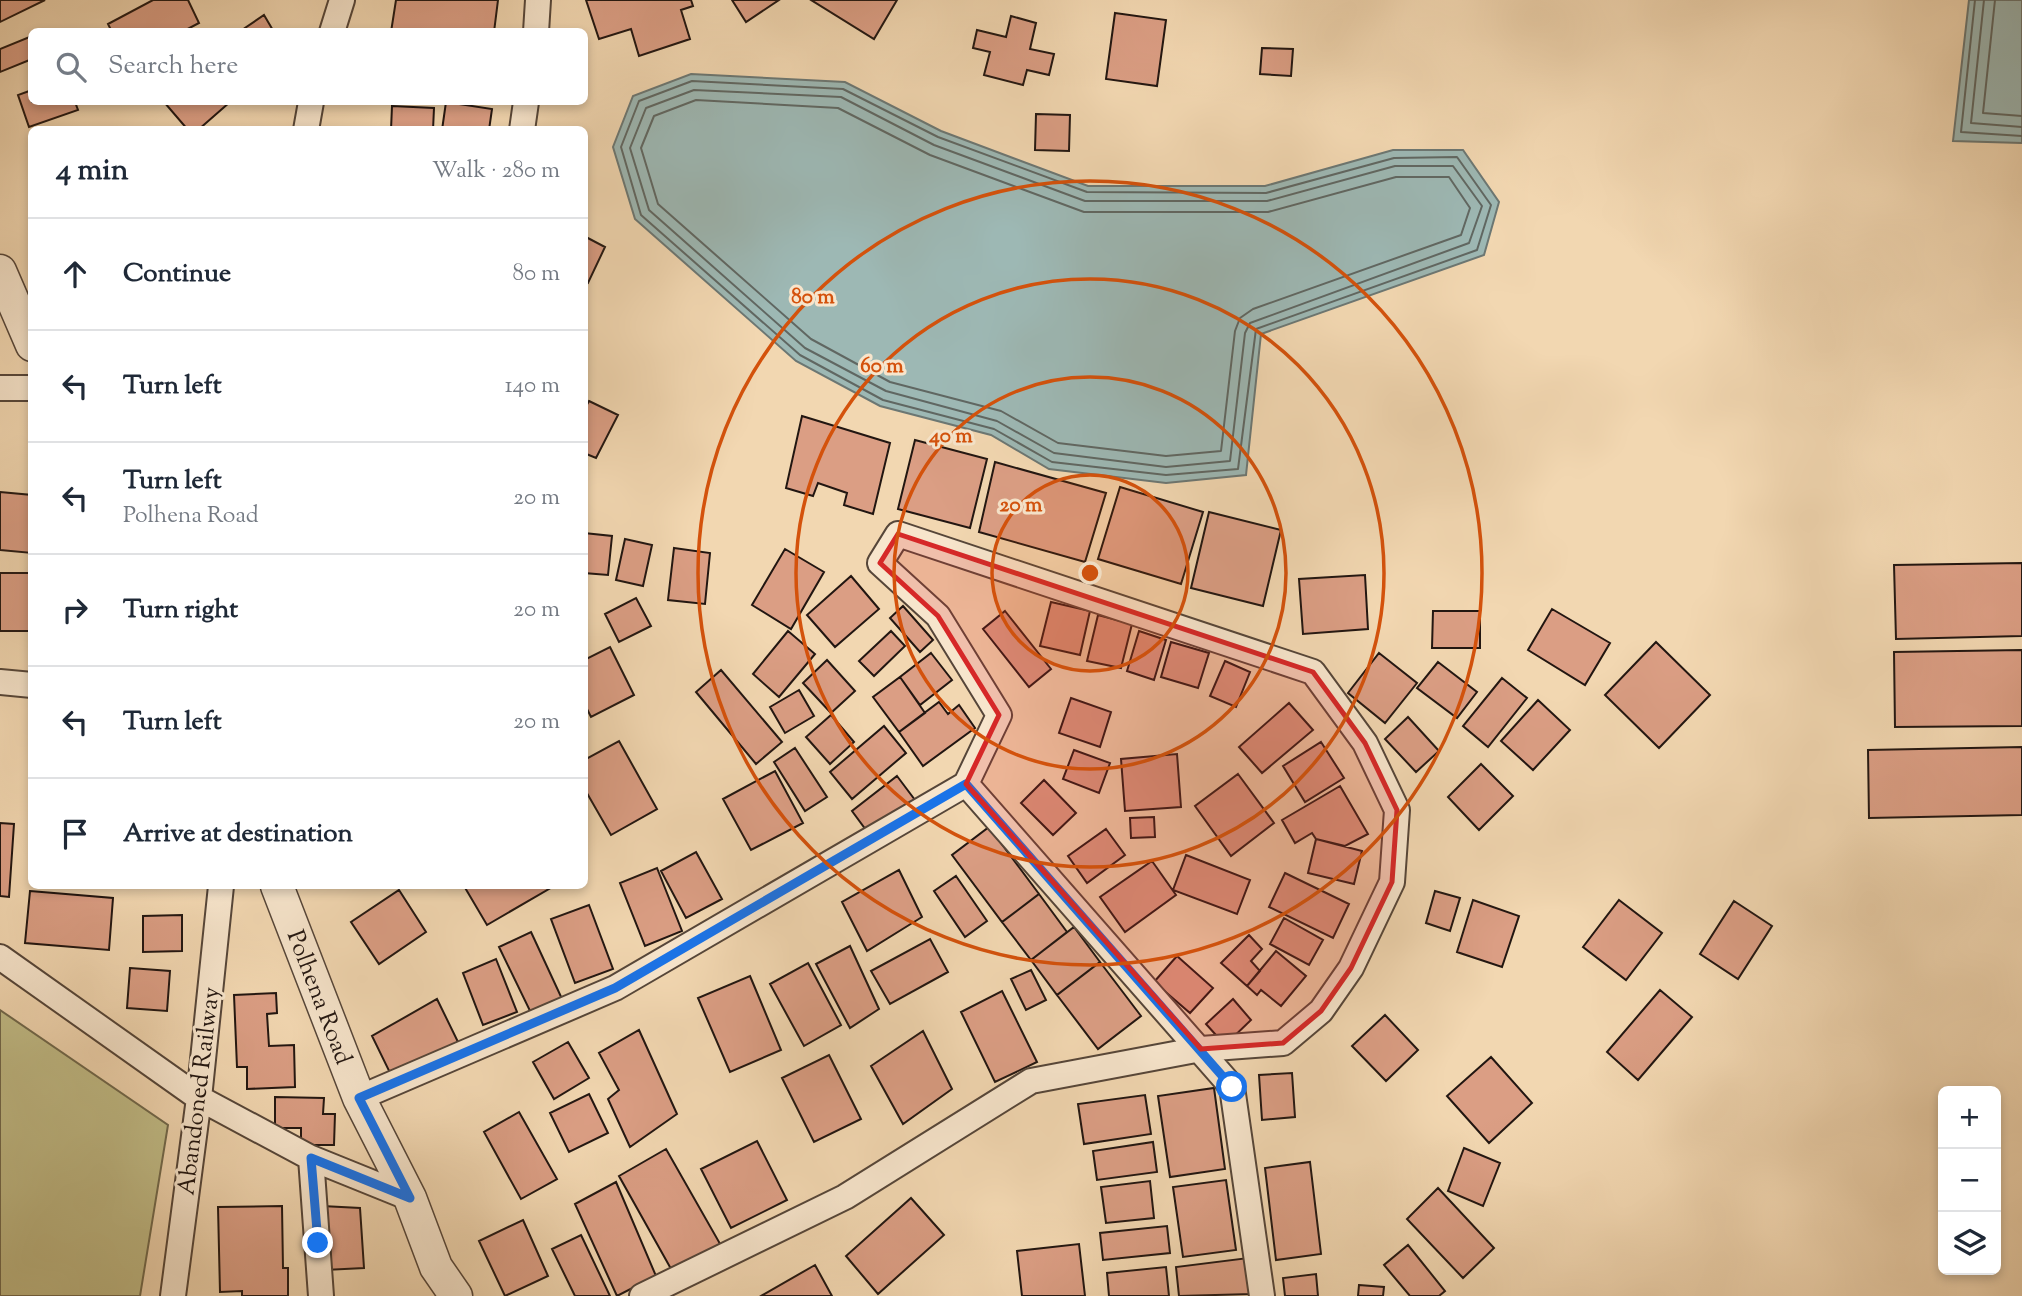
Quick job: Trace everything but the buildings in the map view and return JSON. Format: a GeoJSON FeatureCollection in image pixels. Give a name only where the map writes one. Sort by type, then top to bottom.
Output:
{"type":"FeatureCollection","features":[{"type":"Feature","properties":{"kind":"street"},"geometry":{"type":"LineString","coordinates":[[332,28],[342,0]]}},
{"type":"Feature","properties":{"kind":"street"},"geometry":{"type":"LineString","coordinates":[[536,28],[538,0]]}},
{"type":"Feature","properties":{"kind":"street"},"geometry":{"type":"LineString","coordinates":[[307,126],[310,105]]}},
{"type":"Feature","properties":{"kind":"street"},"geometry":{"type":"LineString","coordinates":[[523,126],[526,105]]}},
{"type":"Feature","properties":{"kind":"street"},"geometry":{"type":"LineString","coordinates":[[0,271],[28,336]]}},
{"type":"Feature","properties":{"kind":"street"},"geometry":{"type":"LineString","coordinates":[[0,387],[28,388]]}},
{"type":"Feature","properties":{"kind":"street"},"geometry":{"type":"LineString","coordinates":[[359,1098],[615,988],[966,784],[999,715],[938,616],[880,564],[898,534],[1313,673],[1365,743],[1397,810],[1392,882],[1351,968],[1321,1011],[1283,1043],[1201,1049],[1031,1081],[845,1197],[642,1296]]}},
{"type":"Feature","properties":{"kind":"street"},"geometry":{"type":"LineString","coordinates":[[0,682],[28,685]]}},
{"type":"Feature","properties":{"kind":"street"},"geometry":{"type":"LineString","coordinates":[[966,784],[1232,1087],[1262,1296]]}},
{"type":"Feature","properties":{"kind":"street","name":"Abandoned Railway"},"geometry":{"type":"LineString","coordinates":[[173,1296],[199,1098],[221,889]]}},
{"type":"Feature","properties":{"kind":"street","name":"Polhena Road"},"geometry":{"type":"LineString","coordinates":[[278,889],[359,1098],[410,1198],[436,1267],[456,1296]]}},
{"type":"Feature","properties":{"kind":"street"},"geometry":{"type":"LineString","coordinates":[[0,957],[199,1098],[311,1158],[410,1198]]}},
{"type":"Feature","properties":{"kind":"street"},"geometry":{"type":"LineString","coordinates":[[311,1158],[321,1296]]}},
{"type":"Feature","properties":{"kind":"highlighted area"},"geometry":{"type":"Polygon","coordinates":[[[898,534],[1313,672],[1365,743],[1397,810],[1392,882],[1351,968],[1321,1011],[1283,1043],[1201,1049],[966,784],[999,715],[938,616],[880,563],[898,534]]]}},
{"type":"Feature","properties":{"kind":"shaded area"},"geometry":{"type":"Polygon","coordinates":[[[0,1010],[168,1125],[140,1296],[0,1296],[0,1010]]]}},
{"type":"Feature","properties":{"kind":"water"},"geometry":{"type":"Polygon","coordinates":[[[1969,0],[2022,0],[2022,143],[1953,141],[1969,0]]]}},
{"type":"Feature","properties":{"kind":"water"},"geometry":{"type":"Polygon","coordinates":[[[691,74],[845,82],[941,131],[1088,186],[1265,186],[1393,150],[1463,150],[1499,202],[1484,255],[1261,334],[1246,475],[1166,483],[1049,469],[991,435],[880,406],[796,361],[635,219],[613,147],[633,96],[691,74]]]}},
{"type":"Feature","properties":{"kind":"route"},"geometry":{"type":"LineString","coordinates":[[318,1243],[311,1158],[410,1198],[359,1098],[615,988],[966,784],[1232,1087]]}}]}
